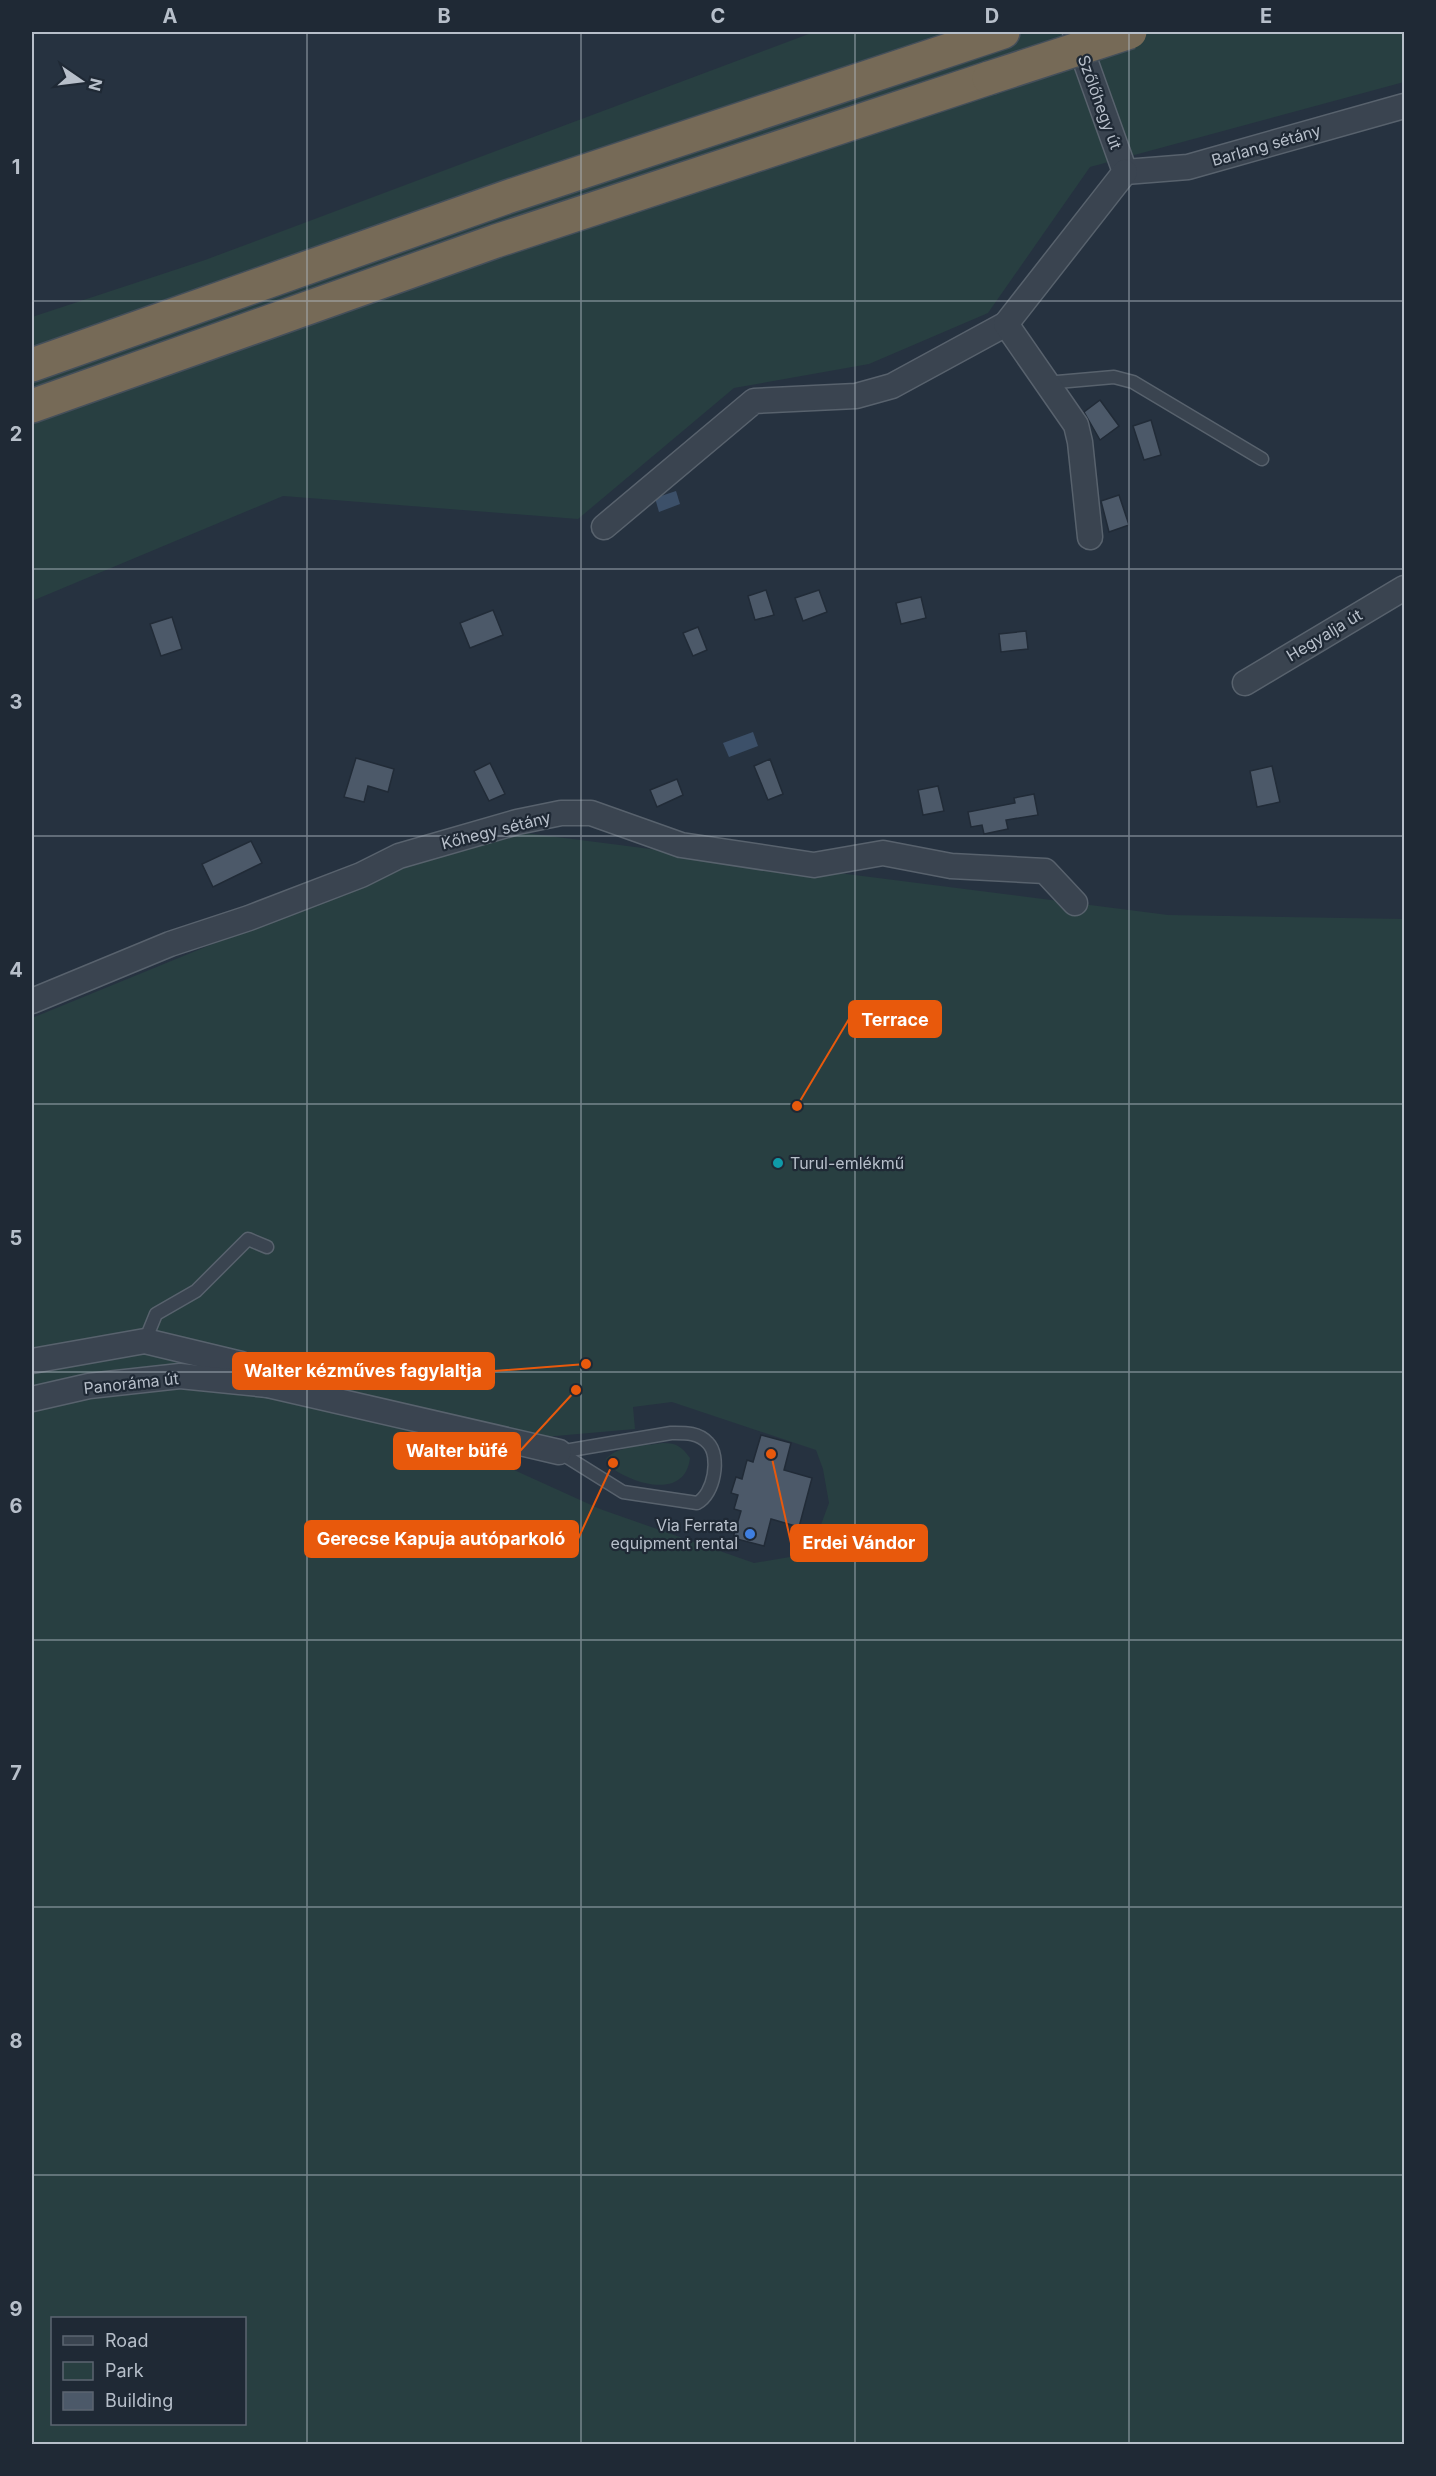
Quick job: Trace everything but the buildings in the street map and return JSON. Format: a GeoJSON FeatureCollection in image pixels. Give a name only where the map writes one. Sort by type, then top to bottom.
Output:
{"type":"FeatureCollection","features":[{"type":"Feature","properties":{"kind":"highway"},"geometry":{"type":"LineString","coordinates":[[32,406],[496,241],[1130,32]]}},
{"type":"Feature","properties":{"kind":"highway"},"geometry":{"type":"LineString","coordinates":[[32,365],[496,201],[992,35]]}},
{"type":"Feature","properties":{"kind":"street","name":"Szőlőhegy út"},"geometry":{"type":"LineString","coordinates":[[1075,32],[1125,172]]}},
{"type":"Feature","properties":{"kind":"street","name":"Barlang sétány"},"geometry":{"type":"LineString","coordinates":[[1125,172],[1188,167],[1404,106]]}},
{"type":"Feature","properties":{"kind":"street"},"geometry":{"type":"LineString","coordinates":[[604,527],[754,401],[856,396],[892,386],[1006,324],[1125,172]]}},
{"type":"Feature","properties":{"kind":"street"},"geometry":{"type":"LineString","coordinates":[[1006,324],[1073,420],[1078,432],[1090,537]]}},
{"type":"Feature","properties":{"kind":"street","name":"Hegyalja út"},"geometry":{"type":"LineString","coordinates":[[1245,683],[1404,588]]}},
{"type":"Feature","properties":{"kind":"street","name":"Kőhegy sétány"},"geometry":{"type":"LineString","coordinates":[[32,1001],[170,944],[249,918],[361,875],[399,856],[517,822],[561,813],[591,813],[681,844],[814,865],[883,853],[951,866],[1045,871],[1075,903]]}},
{"type":"Feature","properties":{"kind":"street","name":"Panoráma út"},"geometry":{"type":"LineString","coordinates":[[32,1361],[145,1341],[241,1364],[268,1385]]}},
{"type":"Feature","properties":{"kind":"street","name":"Panoráma út"},"geometry":{"type":"LineString","coordinates":[[32,1399],[89,1386],[180,1376],[268,1385],[559,1452]]}},
{"type":"Feature","properties":{"kind":"lane"},"geometry":{"type":"LineString","coordinates":[[1046,383],[1114,377],[1133,382],[1263,459]]}},
{"type":"Feature","properties":{"kind":"lane"},"geometry":{"type":"LineString","coordinates":[[145,1341],[156,1314],[196,1291],[248,1239],[267,1247]]}},
{"type":"Feature","properties":{"kind":"lane"},"geometry":{"type":"LineString","coordinates":[[684,1433],[699,1436],[709,1443],[715,1460],[709,1487],[701,1501],[697,1503],[622,1492],[559,1452],[635,1438],[684,1433]]}},
{"type":"Feature","properties":{"kind":"green space"},"geometry":{"type":"Polygon","coordinates":[[[814,32],[1404,32],[1404,82],[1090,167],[988,313],[869,364],[734,388],[578,519],[283,496],[32,601],[32,317],[205,260],[814,32]]]}},
{"type":"Feature","properties":{"kind":"green space"},"geometry":{"type":"Polygon","coordinates":[[[494,829],[1168,915],[1404,919],[1404,2444],[32,2444],[32,1018],[494,829]],[[672,1402],[633,1407],[635,1429],[544,1437],[457,1416],[450,1441],[600,1509],[754,1563],[790,1557],[819,1530],[829,1503],[823,1469],[816,1450],[672,1402]]]}},
{"type":"Feature","properties":{"kind":"green space"},"geometry":{"type":"Polygon","coordinates":[[[663,1443],[679,1446],[690,1458],[686,1472],[678,1480],[654,1485],[628,1477],[607,1464],[606,1459],[617,1451],[663,1443]]]}},
{"type":"Feature","properties":{"kind":"water"},"geometry":{"type":"Polygon","coordinates":[[[676,491],[680,504],[659,512],[655,498],[676,491]]]}},
{"type":"Feature","properties":{"kind":"water"},"geometry":{"type":"Polygon","coordinates":[[[753,732],[758,746],[729,757],[723,743],[753,732]]]}},
{"type":"Feature","properties":{"kind":"place","name":"Terrace"},"geometry":{"type":"Point","coordinates":[797,1106]}},
{"type":"Feature","properties":{"kind":"place","name":"Turul-emlékmű"},"geometry":{"type":"Point","coordinates":[778,1163]}},
{"type":"Feature","properties":{"kind":"place","name":"Walter kézműves fagylaltja"},"geometry":{"type":"Point","coordinates":[586,1364]}},
{"type":"Feature","properties":{"kind":"place","name":"Walter büfé"},"geometry":{"type":"Point","coordinates":[576,1390]}},
{"type":"Feature","properties":{"kind":"place","name":"Erdei Vándor"},"geometry":{"type":"Point","coordinates":[771,1454]}},
{"type":"Feature","properties":{"kind":"place","name":"Gerecse Kapuja autóparkoló"},"geometry":{"type":"Point","coordinates":[613,1463]}},
{"type":"Feature","properties":{"kind":"place","name":"Via Ferrata equipment rental"},"geometry":{"type":"Point","coordinates":[750,1534]}}]}
